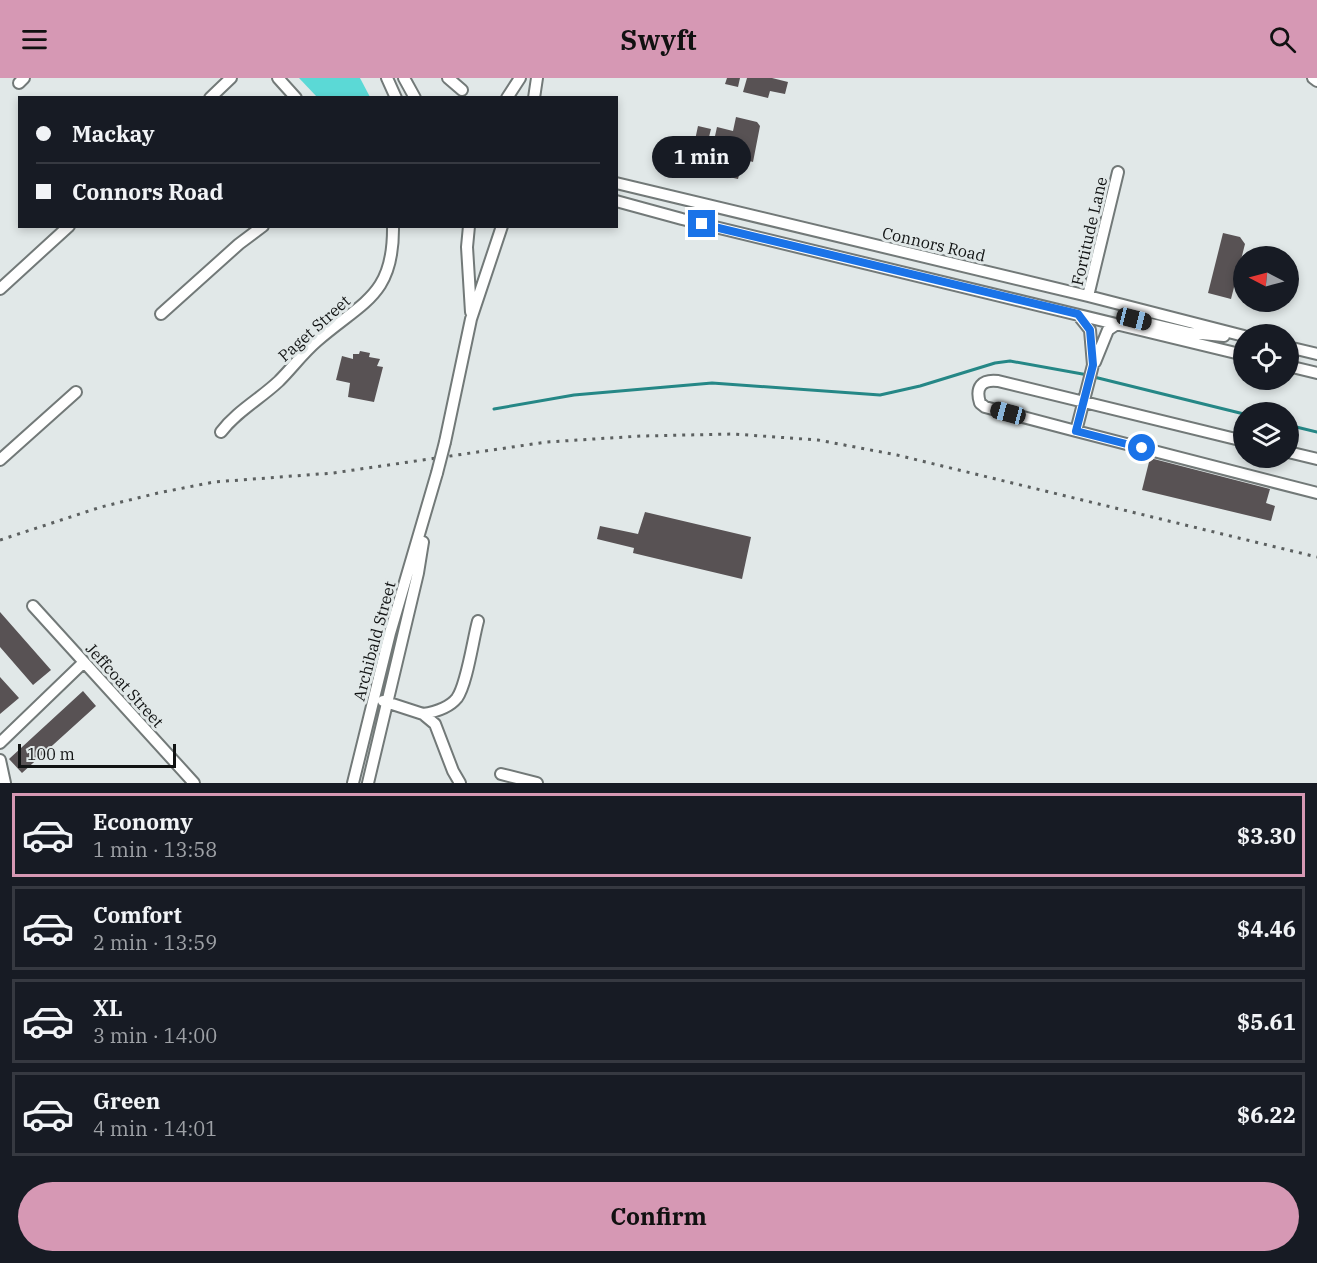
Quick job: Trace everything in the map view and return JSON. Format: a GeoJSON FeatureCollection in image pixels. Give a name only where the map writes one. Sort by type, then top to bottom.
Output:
{"type":"FeatureCollection","features":[{"type":"Feature","properties":{"kind":"street"},"geometry":{"type":"LineString","coordinates":[[212,96],[231,78]]}},
{"type":"Feature","properties":{"kind":"street"},"geometry":{"type":"LineString","coordinates":[[278,78],[294,96]]}},
{"type":"Feature","properties":{"kind":"street"},"geometry":{"type":"LineString","coordinates":[[387,78],[395,96]]}},
{"type":"Feature","properties":{"kind":"street"},"geometry":{"type":"LineString","coordinates":[[404,78],[414,96]]}},
{"type":"Feature","properties":{"kind":"street"},"geometry":{"type":"LineString","coordinates":[[448,78],[462,90]]}},
{"type":"Feature","properties":{"kind":"street"},"geometry":{"type":"LineString","coordinates":[[508,96],[520,78]]}},
{"type":"Feature","properties":{"kind":"street"},"geometry":{"type":"LineString","coordinates":[[534,96],[537,78]]}},
{"type":"Feature","properties":{"kind":"street"},"geometry":{"type":"LineString","coordinates":[[1313,78],[1317,81]]}},
{"type":"Feature","properties":{"kind":"street","name":"Fortitude Lane"},"geometry":{"type":"LineString","coordinates":[[1088,296],[1118,172]]}},
{"type":"Feature","properties":{"kind":"street","name":"Connors Road"},"geometry":{"type":"LineString","coordinates":[[618,183],[1088,296],[1233,333]]}},
{"type":"Feature","properties":{"kind":"street"},"geometry":{"type":"LineString","coordinates":[[618,202],[1233,352]]}},
{"type":"Feature","properties":{"kind":"street"},"geometry":{"type":"LineString","coordinates":[[0,289],[67,228]]}},
{"type":"Feature","properties":{"kind":"street"},"geometry":{"type":"LineString","coordinates":[[161,314],[238,244],[260,228]]}},
{"type":"Feature","properties":{"kind":"street","name":"Paget Street"},"geometry":{"type":"LineString","coordinates":[[221,432],[231,418],[262,396],[281,379],[299,357],[345,320],[376,291],[391,263],[393,228]]}},
{"type":"Feature","properties":{"kind":"street","name":"Archibald Street"},"geometry":{"type":"LineString","coordinates":[[469,228],[467,247],[471,319]]}},
{"type":"Feature","properties":{"kind":"street","name":"Archibald Street"},"geometry":{"type":"LineString","coordinates":[[353,783],[394,617],[428,509],[471,319],[501,228]]}},
{"type":"Feature","properties":{"kind":"street"},"geometry":{"type":"LineString","coordinates":[[1078,314],[1090,330],[1093,367]]}},
{"type":"Feature","properties":{"kind":"street"},"geometry":{"type":"LineString","coordinates":[[1076,431],[1093,367],[1111,327],[1134,319],[1190,333],[1233,336]]}},
{"type":"Feature","properties":{"kind":"street"},"geometry":{"type":"LineString","coordinates":[[1299,350],[1314,353]]}},
{"type":"Feature","properties":{"kind":"street"},"geometry":{"type":"LineString","coordinates":[[1299,369],[1317,373]]}},
{"type":"Feature","properties":{"kind":"street"},"geometry":{"type":"LineString","coordinates":[[1233,438],[998,381],[982,382],[979,388],[980,403],[985,407],[1317,493]]}},
{"type":"Feature","properties":{"kind":"street"},"geometry":{"type":"LineString","coordinates":[[0,460],[76,392]]}},
{"type":"Feature","properties":{"kind":"street"},"geometry":{"type":"LineString","coordinates":[[1299,455],[1317,459]]}},
{"type":"Feature","properties":{"kind":"street","name":"Archibald Street"},"geometry":{"type":"LineString","coordinates":[[368,783],[418,573],[428,509]]}},
{"type":"Feature","properties":{"kind":"street","name":"Jeffcoat Street"},"geometry":{"type":"LineString","coordinates":[[33,606],[194,783]]}},
{"type":"Feature","properties":{"kind":"street"},"geometry":{"type":"LineString","coordinates":[[423,714],[449,706],[457,698],[478,621]]}},
{"type":"Feature","properties":{"kind":"street"},"geometry":{"type":"LineString","coordinates":[[0,743],[84,662]]}},
{"type":"Feature","properties":{"kind":"street"},"geometry":{"type":"LineString","coordinates":[[374,699],[423,714],[435,724],[460,783]]}},
{"type":"Feature","properties":{"kind":"street"},"geometry":{"type":"LineString","coordinates":[[0,760],[5,783]]}},
{"type":"Feature","properties":{"kind":"street"},"geometry":{"type":"LineString","coordinates":[[501,774],[537,783]]}},
{"type":"Feature","properties":{"kind":"shaded area"},"geometry":{"type":"Polygon","coordinates":[[[299,78],[360,78],[369,96],[316,96],[299,78]]]}},
{"type":"Feature","properties":{"kind":"building"},"geometry":{"type":"Polygon","coordinates":[[[727,78],[740,78],[738,87],[725,84],[727,78]]]}},
{"type":"Feature","properties":{"kind":"building"},"geometry":{"type":"Polygon","coordinates":[[[747,78],[772,78],[788,82],[785,94],[770,91],[768,98],[743,92],[747,78]]]}},
{"type":"Feature","properties":{"kind":"building"},"geometry":{"type":"Polygon","coordinates":[[[736,117],[757,122],[760,126],[753,162],[743,159],[738,179],[707,172],[717,127],[733,131],[736,117]]]}},
{"type":"Feature","properties":{"kind":"building"},"geometry":{"type":"Polygon","coordinates":[[[698,126],[711,129],[704,157],[692,154],[698,126]]]}},
{"type":"Feature","properties":{"kind":"building"},"geometry":{"type":"Polygon","coordinates":[[[1223,233],[1240,237],[1245,244],[1244,246],[1233,246],[1231,299],[1208,293],[1223,233]]]}},
{"type":"Feature","properties":{"kind":"building"},"geometry":{"type":"Polygon","coordinates":[[[360,351],[370,353],[369,357],[380,359],[377,366],[383,367],[374,402],[348,397],[350,383],[336,380],[342,356],[353,359],[353,354],[359,354],[360,351]]]}},
{"type":"Feature","properties":{"kind":"building"},"geometry":{"type":"Polygon","coordinates":[[[1150,458],[1270,489],[1266,503],[1275,506],[1271,521],[1142,490],[1150,458]]]}},
{"type":"Feature","properties":{"kind":"building"},"geometry":{"type":"Polygon","coordinates":[[[645,512],[751,537],[742,579],[633,553],[634,548],[597,539],[600,526],[638,534],[645,512]]]}},
{"type":"Feature","properties":{"kind":"building"},"geometry":{"type":"Polygon","coordinates":[[[0,612],[51,670],[33,685],[0,647],[0,612]]]}},
{"type":"Feature","properties":{"kind":"building"},"geometry":{"type":"Polygon","coordinates":[[[0,677],[19,698],[0,714],[0,677]]]}},
{"type":"Feature","properties":{"kind":"building"},"geometry":{"type":"Polygon","coordinates":[[[83,691],[96,706],[22,773],[9,759],[83,691]]]}},
{"type":"Feature","properties":{"kind":"waterway"},"geometry":{"type":"LineString","coordinates":[[494,409],[574,395],[712,383],[880,395],[920,386],[995,363],[1010,361],[1088,375]]}},
{"type":"Feature","properties":{"kind":"waterway"},"geometry":{"type":"LineString","coordinates":[[1094,377],[1233,411]]}},
{"type":"Feature","properties":{"kind":"waterway"},"geometry":{"type":"LineString","coordinates":[[1299,428],[1317,432]]}},
{"type":"Feature","properties":{"kind":"railway"},"geometry":{"type":"LineString","coordinates":[[0,540],[101,507],[214,482],[333,473],[547,442],[641,436],[733,434],[818,440],[897,455],[1317,557]]}},
{"type":"Feature","properties":{"kind":"route"},"geometry":{"type":"LineString","coordinates":[[702,224],[1078,314],[1090,330],[1093,365],[1076,431],[1142,448]]}}]}
